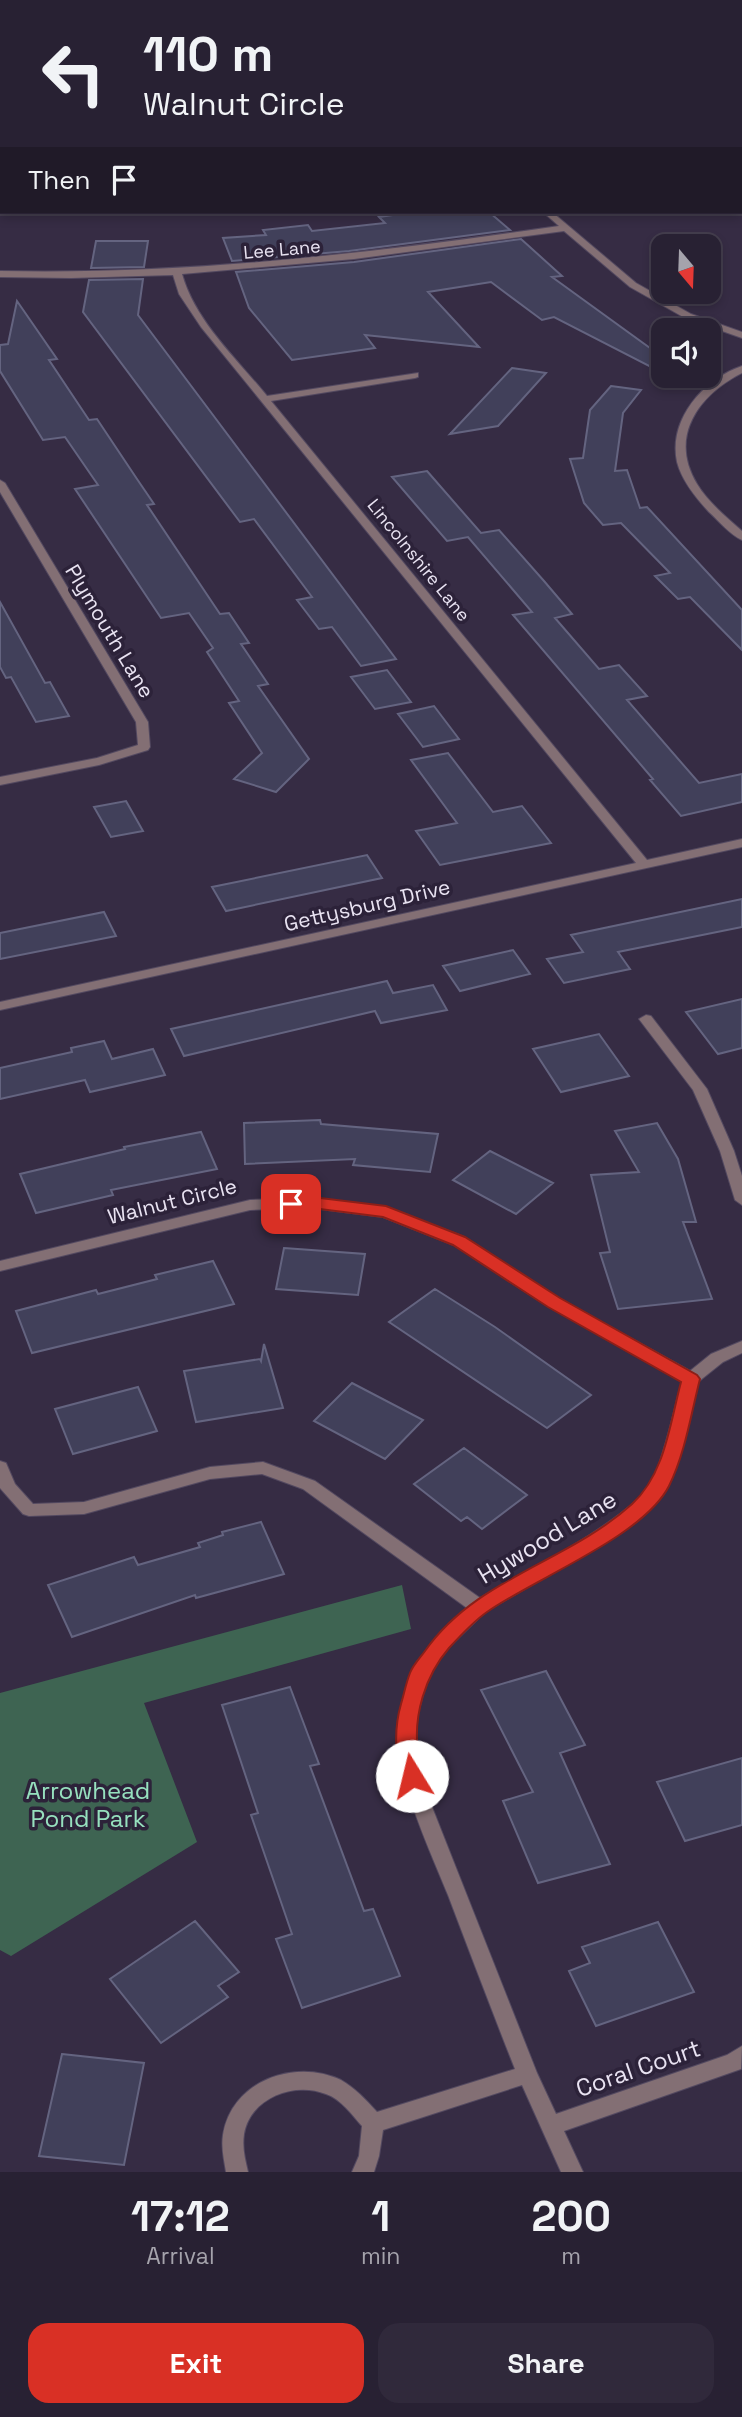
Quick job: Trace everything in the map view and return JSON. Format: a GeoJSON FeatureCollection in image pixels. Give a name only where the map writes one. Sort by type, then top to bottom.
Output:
{"type":"FeatureCollection","features":[{"type":"Feature","properties":{"kind":"street"},"geometry":{"type":"LineString","coordinates":[[549,214],[633,285],[656,300],[688,316],[742,335]]}},
{"type":"Feature","properties":{"kind":"street","name":"Lee Lane"},"geometry":{"type":"LineString","coordinates":[[0,274],[177,273],[346,259],[565,228]]}},
{"type":"Feature","properties":{"kind":"street","name":"Lincolnshire Lane"},"geometry":{"type":"LineString","coordinates":[[177,273],[183,294],[192,308],[643,863]]}},
{"type":"Feature","properties":{"kind":"street"},"geometry":{"type":"LineString","coordinates":[[742,369],[697,401],[680,431],[679,446],[689,480],[701,497],[742,537]]}},
{"type":"Feature","properties":{"kind":"street"},"geometry":{"type":"LineString","coordinates":[[265,399],[415,375]]}},
{"type":"Feature","properties":{"kind":"street","name":"Plymouth Lane"},"geometry":{"type":"LineString","coordinates":[[0,483],[142,722],[144,747],[99,761],[0,781]]}},
{"type":"Feature","properties":{"kind":"street","name":"Gettysburg Drive"},"geometry":{"type":"LineString","coordinates":[[0,1006],[742,843]]}},
{"type":"Feature","properties":{"kind":"street"},"geometry":{"type":"LineString","coordinates":[[646,1019],[700,1089],[727,1151],[742,1200]]}},
{"type":"Feature","properties":{"kind":"street","name":"Walnut Circle"},"geometry":{"type":"LineString","coordinates":[[0,1266],[250,1205],[312,1203],[386,1212],[459,1241],[554,1303],[691,1379]]}},
{"type":"Feature","properties":{"kind":"street"},"geometry":{"type":"LineString","coordinates":[[691,1379],[717,1358],[742,1347]]}},
{"type":"Feature","properties":{"kind":"street","name":"Hywood Lane"},"geometry":{"type":"LineString","coordinates":[[572,2172],[527,2074],[423,1807],[407,1751],[408,1717],[420,1674],[441,1643],[479,1607],[601,1536],[639,1509],[660,1485],[672,1453],[691,1379]]}},
{"type":"Feature","properties":{"kind":"street"},"geometry":{"type":"LineString","coordinates":[[0,1467],[8,1487],[29,1510],[84,1508],[210,1473],[263,1468],[309,1485],[479,1607]]}},
{"type":"Feature","properties":{"kind":"street","name":"Coral Court"},"geometry":{"type":"LineString","coordinates":[[549,2126],[734,2062],[742,2055]]}},
{"type":"Feature","properties":{"kind":"street"},"geometry":{"type":"LineString","coordinates":[[373,2123],[527,2074]]}},
{"type":"Feature","properties":{"kind":"street"},"geometry":{"type":"LineString","coordinates":[[237,2172],[230,2154],[234,2126],[247,2104],[269,2087],[296,2080],[325,2083],[353,2100],[373,2123],[369,2156],[363,2172]]}},
{"type":"Feature","properties":{"kind":"green space","name":"Arrowhead Pond Park"},"geometry":{"type":"Polygon","coordinates":[[[402,1585],[411,1629],[144,1703],[197,1842],[11,1956],[0,1950],[0,1693],[402,1585]]]}},
{"type":"Feature","properties":{"kind":"building"},"geometry":{"type":"Polygon","coordinates":[[[400,214],[491,214],[510,230],[349,251],[232,261],[223,238],[266,235],[263,230],[308,225],[312,231],[385,223],[379,217],[400,214]]]}},
{"type":"Feature","properties":{"kind":"building"},"geometry":{"type":"Polygon","coordinates":[[[521,239],[562,276],[552,277],[651,349],[651,367],[554,317],[542,320],[491,282],[428,292],[479,347],[365,335],[375,348],[292,360],[249,308],[236,272],[354,262],[521,239]]]}},
{"type":"Feature","properties":{"kind":"building"},"geometry":{"type":"Polygon","coordinates":[[[96,241],[148,241],[144,267],[91,268],[96,241]]]}},
{"type":"Feature","properties":{"kind":"building"},"geometry":{"type":"Polygon","coordinates":[[[143,279],[138,315],[396,659],[361,666],[332,627],[319,629],[297,600],[312,597],[254,519],[240,522],[83,312],[89,280],[143,279]]]}},
{"type":"Feature","properties":{"kind":"building"},"geometry":{"type":"Polygon","coordinates":[[[17,301],[57,359],[49,360],[89,420],[97,419],[154,504],[147,505],[220,614],[229,613],[249,643],[241,644],[268,684],[258,686],[309,759],[276,792],[234,779],[262,753],[229,703],[239,701],[207,652],[213,648],[189,613],[161,618],[75,489],[98,485],[65,437],[43,440],[0,371],[0,345],[8,344],[17,301]]]}},
{"type":"Feature","properties":{"kind":"building"},"geometry":{"type":"Polygon","coordinates":[[[512,368],[546,373],[498,426],[450,434],[512,368]]]}},
{"type":"Feature","properties":{"kind":"building"},"geometry":{"type":"Polygon","coordinates":[[[611,386],[641,390],[623,413],[615,471],[627,470],[640,508],[647,507],[742,610],[742,650],[690,597],[678,599],[655,576],[670,573],[621,523],[603,525],[584,503],[570,459],[583,458],[590,410],[611,386]]]}},
{"type":"Feature","properties":{"kind":"building"},"geometry":{"type":"Polygon","coordinates":[[[427,471],[481,533],[499,530],[544,581],[572,614],[555,618],[599,669],[619,665],[647,696],[627,700],[699,783],[742,774],[742,802],[681,816],[650,780],[653,779],[513,615],[532,612],[468,537],[447,541],[392,477],[427,471]]]}},
{"type":"Feature","properties":{"kind":"building"},"geometry":{"type":"Polygon","coordinates":[[[0,602],[45,683],[50,682],[69,716],[36,722],[11,677],[6,678],[0,667],[0,602]]]}},
{"type":"Feature","properties":{"kind":"building"},"geometry":{"type":"Polygon","coordinates":[[[387,670],[411,702],[375,709],[351,677],[387,670]]]}},
{"type":"Feature","properties":{"kind":"building"},"geometry":{"type":"Polygon","coordinates":[[[434,706],[459,739],[423,747],[398,714],[434,706]]]}},
{"type":"Feature","properties":{"kind":"building"},"geometry":{"type":"Polygon","coordinates":[[[448,753],[493,812],[522,806],[551,843],[440,865],[416,831],[457,823],[411,760],[448,753]]]}},
{"type":"Feature","properties":{"kind":"building"},"geometry":{"type":"Polygon","coordinates":[[[126,801],[143,831],[111,837],[94,807],[126,801]]]}},
{"type":"Feature","properties":{"kind":"building"},"geometry":{"type":"Polygon","coordinates":[[[367,855],[382,878],[226,911],[212,887],[367,855]]]}},
{"type":"Feature","properties":{"kind":"building"},"geometry":{"type":"Polygon","coordinates":[[[742,899],[742,927],[618,952],[630,969],[564,983],[547,959],[583,952],[571,935],[742,899]]]}},
{"type":"Feature","properties":{"kind":"building"},"geometry":{"type":"Polygon","coordinates":[[[104,912],[116,936],[0,959],[0,933],[104,912]]]}},
{"type":"Feature","properties":{"kind":"building"},"geometry":{"type":"Polygon","coordinates":[[[513,950],[530,974],[460,991],[443,966],[513,950]]]}},
{"type":"Feature","properties":{"kind":"building"},"geometry":{"type":"Polygon","coordinates":[[[387,981],[393,993],[433,985],[447,1010],[381,1023],[375,1011],[184,1056],[171,1029],[387,981]]]}},
{"type":"Feature","properties":{"kind":"building"},"geometry":{"type":"Polygon","coordinates":[[[742,999],[742,1048],[718,1054],[686,1012],[742,999]]]}},
{"type":"Feature","properties":{"kind":"building"},"geometry":{"type":"Polygon","coordinates":[[[599,1034],[629,1076],[561,1092],[533,1049],[599,1034]]]}},
{"type":"Feature","properties":{"kind":"building"},"geometry":{"type":"Polygon","coordinates":[[[104,1041],[112,1059],[153,1049],[165,1075],[90,1092],[85,1080],[0,1099],[0,1068],[72,1052],[71,1048],[104,1041]]]}},
{"type":"Feature","properties":{"kind":"building"},"geometry":{"type":"Polygon","coordinates":[[[320,1120],[321,1124],[438,1134],[430,1172],[353,1165],[355,1159],[245,1164],[244,1123],[320,1120]]]}},
{"type":"Feature","properties":{"kind":"building"},"geometry":{"type":"Polygon","coordinates":[[[657,1123],[678,1159],[696,1222],[683,1222],[712,1299],[618,1309],[600,1253],[610,1252],[591,1175],[639,1172],[615,1131],[657,1123]]]}},
{"type":"Feature","properties":{"kind":"building"},"geometry":{"type":"Polygon","coordinates":[[[201,1132],[217,1169],[111,1190],[113,1195],[36,1213],[20,1174],[125,1149],[124,1147],[201,1132]]]}},
{"type":"Feature","properties":{"kind":"building"},"geometry":{"type":"Polygon","coordinates":[[[490,1151],[553,1183],[516,1214],[453,1180],[490,1151]]]}},
{"type":"Feature","properties":{"kind":"building"},"geometry":{"type":"Polygon","coordinates":[[[284,1248],[365,1254],[358,1295],[276,1289],[284,1248]]]}},
{"type":"Feature","properties":{"kind":"building"},"geometry":{"type":"Polygon","coordinates":[[[213,1261],[234,1304],[32,1353],[16,1311],[96,1290],[98,1294],[157,1279],[155,1275],[213,1261]]]}},
{"type":"Feature","properties":{"kind":"building"},"geometry":{"type":"Polygon","coordinates":[[[435,1289],[495,1327],[591,1395],[547,1428],[389,1322],[435,1289]]]}},
{"type":"Feature","properties":{"kind":"building"},"geometry":{"type":"Polygon","coordinates":[[[264,1344],[283,1408],[196,1422],[184,1371],[260,1359],[261,1361],[264,1344]]]}},
{"type":"Feature","properties":{"kind":"building"},"geometry":{"type":"Polygon","coordinates":[[[352,1383],[423,1420],[385,1459],[314,1421],[352,1383]]]}},
{"type":"Feature","properties":{"kind":"building"},"geometry":{"type":"Polygon","coordinates":[[[138,1387],[157,1431],[73,1454],[55,1409],[138,1387]]]}},
{"type":"Feature","properties":{"kind":"building"},"geometry":{"type":"Polygon","coordinates":[[[464,1448],[527,1495],[482,1529],[467,1517],[461,1521],[414,1484],[464,1448]]]}},
{"type":"Feature","properties":{"kind":"building"},"geometry":{"type":"Polygon","coordinates":[[[261,1522],[284,1574],[196,1598],[195,1595],[72,1637],[48,1585],[134,1557],[138,1565],[200,1547],[198,1543],[223,1535],[222,1532],[261,1522]]]}},
{"type":"Feature","properties":{"kind":"building"},"geometry":{"type":"Polygon","coordinates":[[[546,1671],[585,1745],[560,1753],[610,1864],[538,1883],[503,1801],[533,1792],[481,1690],[546,1671]]]}},
{"type":"Feature","properties":{"kind":"building"},"geometry":{"type":"Polygon","coordinates":[[[290,1687],[319,1764],[310,1766],[364,1911],[373,1909],[400,1976],[302,2008],[276,1939],[292,1934],[251,1815],[258,1813],[222,1705],[290,1687]]]}},
{"type":"Feature","properties":{"kind":"building"},"geometry":{"type":"Polygon","coordinates":[[[742,1758],[742,1825],[685,1841],[657,1782],[742,1758]]]}},
{"type":"Feature","properties":{"kind":"building"},"geometry":{"type":"Polygon","coordinates":[[[195,1921],[239,1972],[218,1986],[228,1997],[161,2043],[110,1979],[195,1921]]]}},
{"type":"Feature","properties":{"kind":"building"},"geometry":{"type":"Polygon","coordinates":[[[658,1922],[694,1992],[596,2026],[569,1971],[590,1963],[582,1947],[658,1922]]]}},
{"type":"Feature","properties":{"kind":"building"},"geometry":{"type":"Polygon","coordinates":[[[62,2054],[144,2063],[124,2165],[39,2156],[62,2054]]]}},
{"type":"Feature","properties":{"kind":"route"},"geometry":{"type":"LineString","coordinates":[[291,1204],[312,1203],[386,1212],[459,1241],[554,1303],[691,1379],[672,1453],[660,1485],[639,1509],[601,1536],[479,1607],[441,1643],[420,1674],[408,1717],[407,1751],[412,1776]]}}]}
